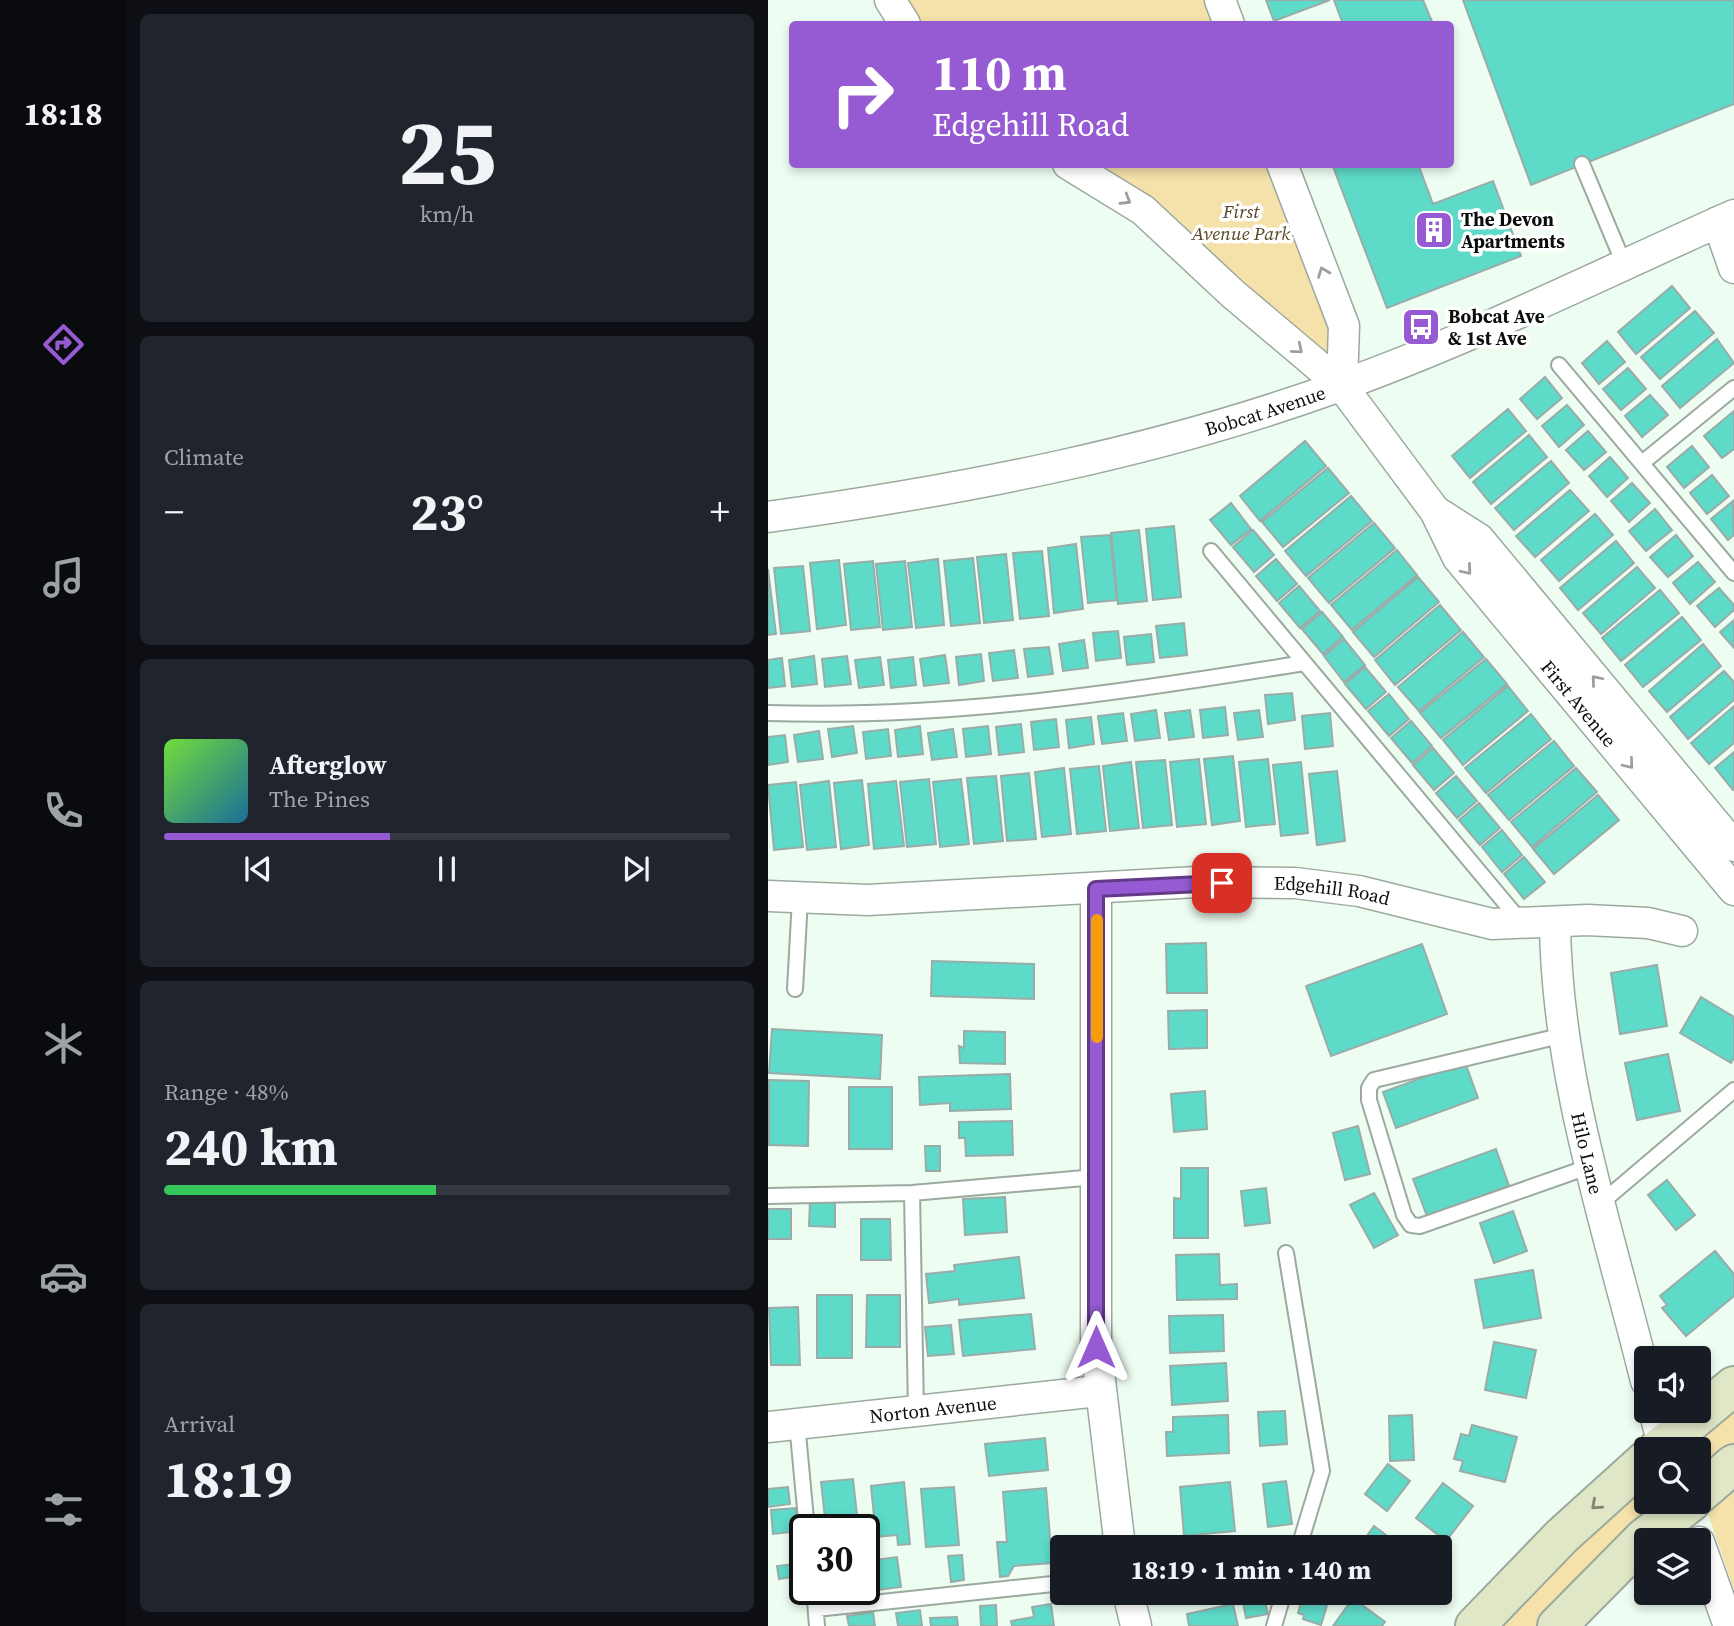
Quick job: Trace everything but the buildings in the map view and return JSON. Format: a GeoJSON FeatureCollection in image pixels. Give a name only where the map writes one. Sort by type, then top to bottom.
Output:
{"type":"FeatureCollection","features":[{"type":"Feature","properties":{"kind":"main road"},"geometry":{"type":"LineString","coordinates":[[1665,1437],[1734,1386]]}},
{"type":"Feature","properties":{"kind":"main road"},"geometry":{"type":"LineString","coordinates":[[1711,1492],[1734,1464]]}},
{"type":"Feature","properties":{"kind":"main road"},"geometry":{"type":"LineString","coordinates":[[1475,1626],[1634,1466]]}},
{"type":"Feature","properties":{"kind":"main road"},"geometry":{"type":"LineString","coordinates":[[1557,1626],[1644,1538],[1693,1514]]}},
{"type":"Feature","properties":{"kind":"street"},"geometry":{"type":"LineString","coordinates":[[890,0],[903,21]]}},
{"type":"Feature","properties":{"kind":"street"},"geometry":{"type":"LineString","coordinates":[[1220,0],[1228,21]]}},
{"type":"Feature","properties":{"kind":"street","name":"First Avenue"},"geometry":{"type":"LineString","coordinates":[[1074,168],[1143,211],[1233,294],[1341,386],[1435,511],[1458,558],[1734,890]]}},
{"type":"Feature","properties":{"kind":"street"},"geometry":{"type":"LineString","coordinates":[[1284,168],[1344,326],[1341,386]]}},
{"type":"Feature","properties":{"kind":"street"},"geometry":{"type":"LineString","coordinates":[[1726,219],[1734,268]]}},
{"type":"Feature","properties":{"kind":"street","name":"Bobcat Avenue"},"geometry":{"type":"LineString","coordinates":[[768,517],[996,481],[1231,423],[1341,386],[1447,344],[1726,219]]}},
{"type":"Feature","properties":{"kind":"street","name":"First Avenue"},"geometry":{"type":"LineString","coordinates":[[1435,511],[1479,539],[1734,846]]}},
{"type":"Feature","properties":{"kind":"street","name":"Edgehill Road"},"geometry":{"type":"LineString","coordinates":[[768,896],[868,900],[1197,882],[1295,883],[1359,891],[1492,924],[1648,923],[1682,931]]}},
{"type":"Feature","properties":{"kind":"street"},"geometry":{"type":"LineString","coordinates":[[1096,889],[1099,1391],[1118,1535]]}},
{"type":"Feature","properties":{"kind":"street","name":"Hilo Lane"},"geometry":{"type":"LineString","coordinates":[[1555,922],[1555,977],[1564,1035],[1590,1166],[1637,1346]]}},
{"type":"Feature","properties":{"kind":"street","name":"Norton Avenue"},"geometry":{"type":"LineString","coordinates":[[768,1427],[1099,1391]]}},
{"type":"Feature","properties":{"kind":"street"},"geometry":{"type":"LineString","coordinates":[[1693,1514],[1729,1626]]}},
{"type":"Feature","properties":{"kind":"street"},"geometry":{"type":"LineString","coordinates":[[1131,1605],[1136,1626]]}},
{"type":"Feature","properties":{"kind":"lane"},"geometry":{"type":"LineString","coordinates":[[1582,164],[1624,264]]}},
{"type":"Feature","properties":{"kind":"lane"},"geometry":{"type":"LineString","coordinates":[[1559,365],[1734,573]]}},
{"type":"Feature","properties":{"kind":"lane"},"geometry":{"type":"LineString","coordinates":[[1642,463],[1734,388]]}},
{"type":"Feature","properties":{"kind":"lane"},"geometry":{"type":"LineString","coordinates":[[1211,551],[1522,923]]}},
{"type":"Feature","properties":{"kind":"lane"},"geometry":{"type":"LineString","coordinates":[[768,713],[929,711],[1030,703],[1304,663]]}},
{"type":"Feature","properties":{"kind":"lane"},"geometry":{"type":"LineString","coordinates":[[795,989],[800,899]]}},
{"type":"Feature","properties":{"kind":"lane"},"geometry":{"type":"LineString","coordinates":[[1564,1035],[1374,1080],[1369,1088],[1369,1100],[1404,1215],[1411,1225],[1420,1226],[1590,1166]]}},
{"type":"Feature","properties":{"kind":"lane"},"geometry":{"type":"LineString","coordinates":[[1601,1203],[1734,1090]]}},
{"type":"Feature","properties":{"kind":"lane"},"geometry":{"type":"LineString","coordinates":[[768,1196],[912,1193],[1096,1177]]}},
{"type":"Feature","properties":{"kind":"lane"},"geometry":{"type":"LineString","coordinates":[[912,1193],[916,1411]]}},
{"type":"Feature","properties":{"kind":"lane"},"geometry":{"type":"LineString","coordinates":[[1286,1253],[1322,1471],[1303,1535]]}},
{"type":"Feature","properties":{"kind":"lane"},"geometry":{"type":"LineString","coordinates":[[797,1423],[806,1514]]}},
{"type":"Feature","properties":{"kind":"lane"},"geometry":{"type":"LineString","coordinates":[[816,1609],[1050,1584]]}},
{"type":"Feature","properties":{"kind":"lane"},"geometry":{"type":"LineString","coordinates":[[816,1605],[817,1626]]}},
{"type":"Feature","properties":{"kind":"lane"},"geometry":{"type":"LineString","coordinates":[[1274,1626],[1280,1605]]}},
{"type":"Feature","properties":{"kind":"green space"},"geometry":{"type":"Polygon","coordinates":[[[890,0],[1220,0],[1228,21],[903,21],[890,0]]]}},
{"type":"Feature","properties":{"kind":"green space","name":"First Avenue Park"},"geometry":{"type":"Polygon","coordinates":[[[1072,168],[1283,168],[1344,326],[1342,386],[1072,168]]]}},
{"type":"Feature","properties":{"kind":"green space"},"geometry":{"type":"Polygon","coordinates":[[[1734,1386],[1734,1464],[1711,1484],[1711,1437],[1672,1437],[1689,1423],[1711,1423],[1711,1405],[1734,1386]]]}},
{"type":"Feature","properties":{"kind":"green space"},"geometry":{"type":"Polygon","coordinates":[[[1634,1472],[1634,1514],[1678,1514],[1663,1528],[1634,1528],[1634,1555],[1557,1626],[1475,1626],[1634,1472]]]}},
{"type":"Feature","properties":{"kind":"green space"},"geometry":{"type":"Polygon","coordinates":[[[1734,1489],[1734,1590],[1708,1514],[1711,1514],[1711,1508],[1734,1489]]]}},
{"type":"Feature","properties":{"kind":"slow traffic"},"geometry":{"type":"LineString","coordinates":[[1097,920],[1097,1037]]}},
{"type":"Feature","properties":{"kind":"place","name":"The Devon Apartments"},"geometry":{"type":"Point","coordinates":[1434,230]}},
{"type":"Feature","properties":{"kind":"place","name":"Bobcat Ave & 1st Ave"},"geometry":{"type":"Point","coordinates":[1421,327]}},
{"type":"Feature","properties":{"kind":"route"},"geometry":{"type":"LineString","coordinates":[[1096,1347],[1096,889],[1197,882],[1222,883]]}}]}
